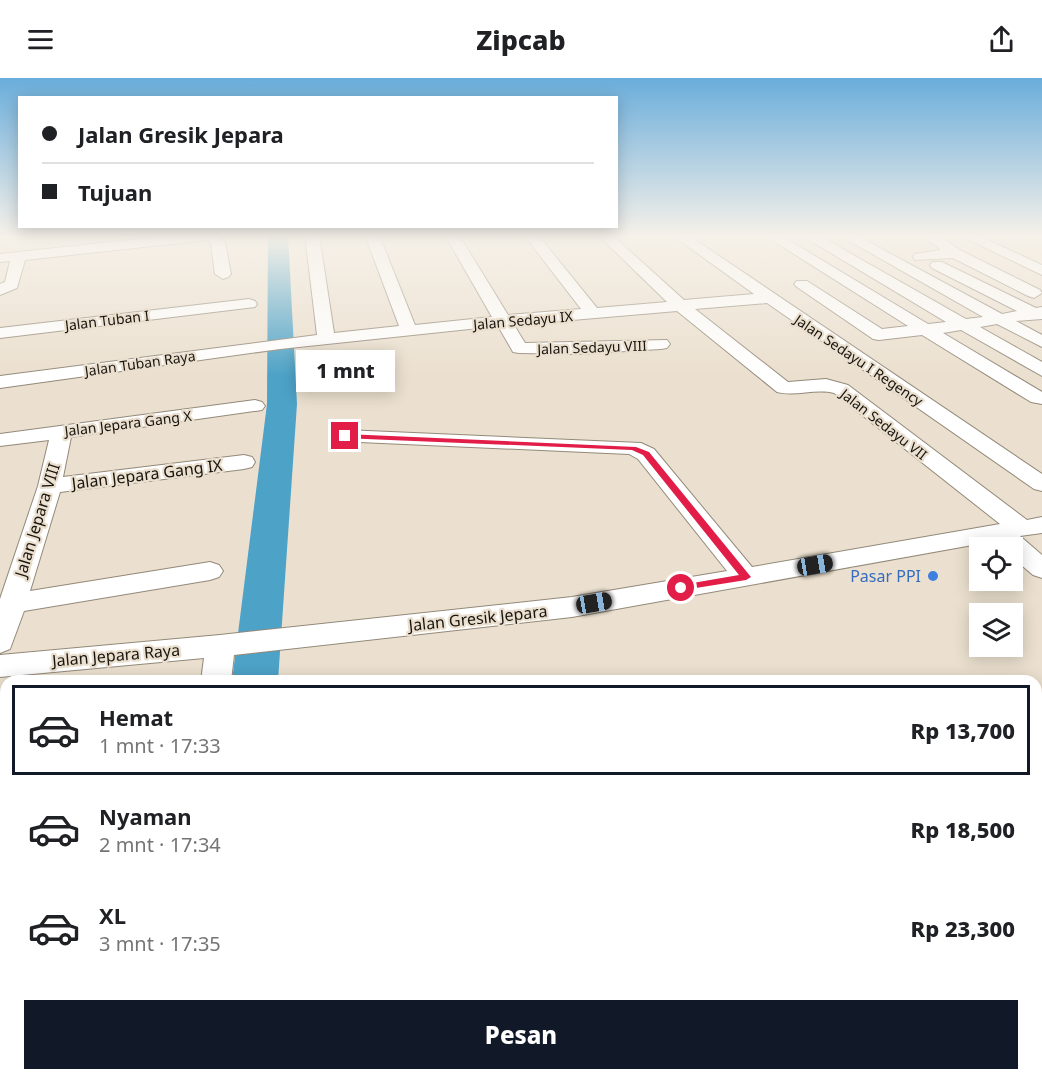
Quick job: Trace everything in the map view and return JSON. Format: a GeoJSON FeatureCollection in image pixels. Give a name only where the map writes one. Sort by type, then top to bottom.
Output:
{"type":"FeatureCollection","features":[{"type":"Feature","properties":{"kind":"street"},"geometry":{"type":"LineString","coordinates":[[0,290],[12,285],[13,282]]}},
{"type":"Feature","properties":{"kind":"street"},"geometry":{"type":"LineString","coordinates":[[318,282],[326,339]]}},
{"type":"Feature","properties":{"kind":"street"},"geometry":{"type":"LineString","coordinates":[[390,282],[409,331]]}},
{"type":"Feature","properties":{"kind":"street"},"geometry":{"type":"LineString","coordinates":[[478,282],[501,321]]}},
{"type":"Feature","properties":{"kind":"street"},"geometry":{"type":"LineString","coordinates":[[567,282],[593,314]]}},
{"type":"Feature","properties":{"kind":"street","name":"Jalan Sedayu VII"},"geometry":{"type":"LineString","coordinates":[[654,282],[681,306],[784,388],[826,385],[841,389],[1021,528],[1042,569]]}},
{"type":"Feature","properties":{"kind":"street","name":"Jalan Sedayu I Regency"},"geometry":{"type":"LineString","coordinates":[[744,282],[1042,484]]}},
{"type":"Feature","properties":{"kind":"street"},"geometry":{"type":"LineString","coordinates":[[806,282],[797,285],[879,335],[1039,314]]}},
{"type":"Feature","properties":{"kind":"street"},"geometry":{"type":"LineString","coordinates":[[847,282],[1038,398],[1042,398]]}},
{"type":"Feature","properties":{"kind":"street"},"geometry":{"type":"LineString","coordinates":[[888,282],[1042,370]]}},
{"type":"Feature","properties":{"kind":"street"},"geometry":{"type":"LineString","coordinates":[[931,282],[1042,342]]}},
{"type":"Feature","properties":{"kind":"street"},"geometry":{"type":"LineString","coordinates":[[973,282],[1039,314]]}},
{"type":"Feature","properties":{"kind":"street"},"geometry":{"type":"LineString","coordinates":[[1013,282],[1042,296]]}},
{"type":"Feature","properties":{"kind":"street","name":"Jalan Sedayu IX"},"geometry":{"type":"LineString","coordinates":[[280,344],[501,321],[767,298]]}},
{"type":"Feature","properties":{"kind":"street","name":"Jalan Tuban I"},"geometry":{"type":"LineString","coordinates":[[0,333],[249,304]]}},
{"type":"Feature","properties":{"kind":"street","name":"Jalan Sedayu VIII"},"geometry":{"type":"LineString","coordinates":[[501,321],[520,349],[576,349],[661,344]]}},
{"type":"Feature","properties":{"kind":"street","name":"Jalan Tuban Raya"},"geometry":{"type":"LineString","coordinates":[[0,382],[280,344]]}},
{"type":"Feature","properties":{"kind":"street","name":"Jalan Jepara Gang X"},"geometry":{"type":"LineString","coordinates":[[0,440],[255,406]]}},
{"type":"Feature","properties":{"kind":"street","name":"Jalan Jepara VIII"},"geometry":{"type":"LineString","coordinates":[[0,642],[50,486],[62,431]]}},
{"type":"Feature","properties":{"kind":"street"},"geometry":{"type":"LineString","coordinates":[[345,436],[633,448],[646,454],[746,577]]}},
{"type":"Feature","properties":{"kind":"street","name":"Jalan Jepara Gang IX"},"geometry":{"type":"LineString","coordinates":[[50,486],[244,462]]}},
{"type":"Feature","properties":{"kind":"street","name":"Jalan Gresik Jepara"},"geometry":{"type":"LineString","coordinates":[[226,645],[572,607],[1021,528]]}},
{"type":"Feature","properties":{"kind":"street"},"geometry":{"type":"LineString","coordinates":[[11,604],[210,571]]}},
{"type":"Feature","properties":{"kind":"street"},"geometry":{"type":"LineString","coordinates":[[218,675],[226,645]]}},
{"type":"Feature","properties":{"kind":"street","name":"Jalan Jepara Raya"},"geometry":{"type":"LineString","coordinates":[[0,666],[67,670],[226,645]]}},
{"type":"Feature","properties":{"kind":"waterway"},"geometry":{"type":"LineString","coordinates":[[256,675],[282,404],[279,282]]}},
{"type":"Feature","properties":{"kind":"place","name":"Pasar PPI"},"geometry":{"type":"Point","coordinates":[933,576]}},
{"type":"Feature","properties":{"kind":"route"},"geometry":{"type":"LineString","coordinates":[[345,436],[633,448],[646,454],[746,577],[681,588]]}}]}
